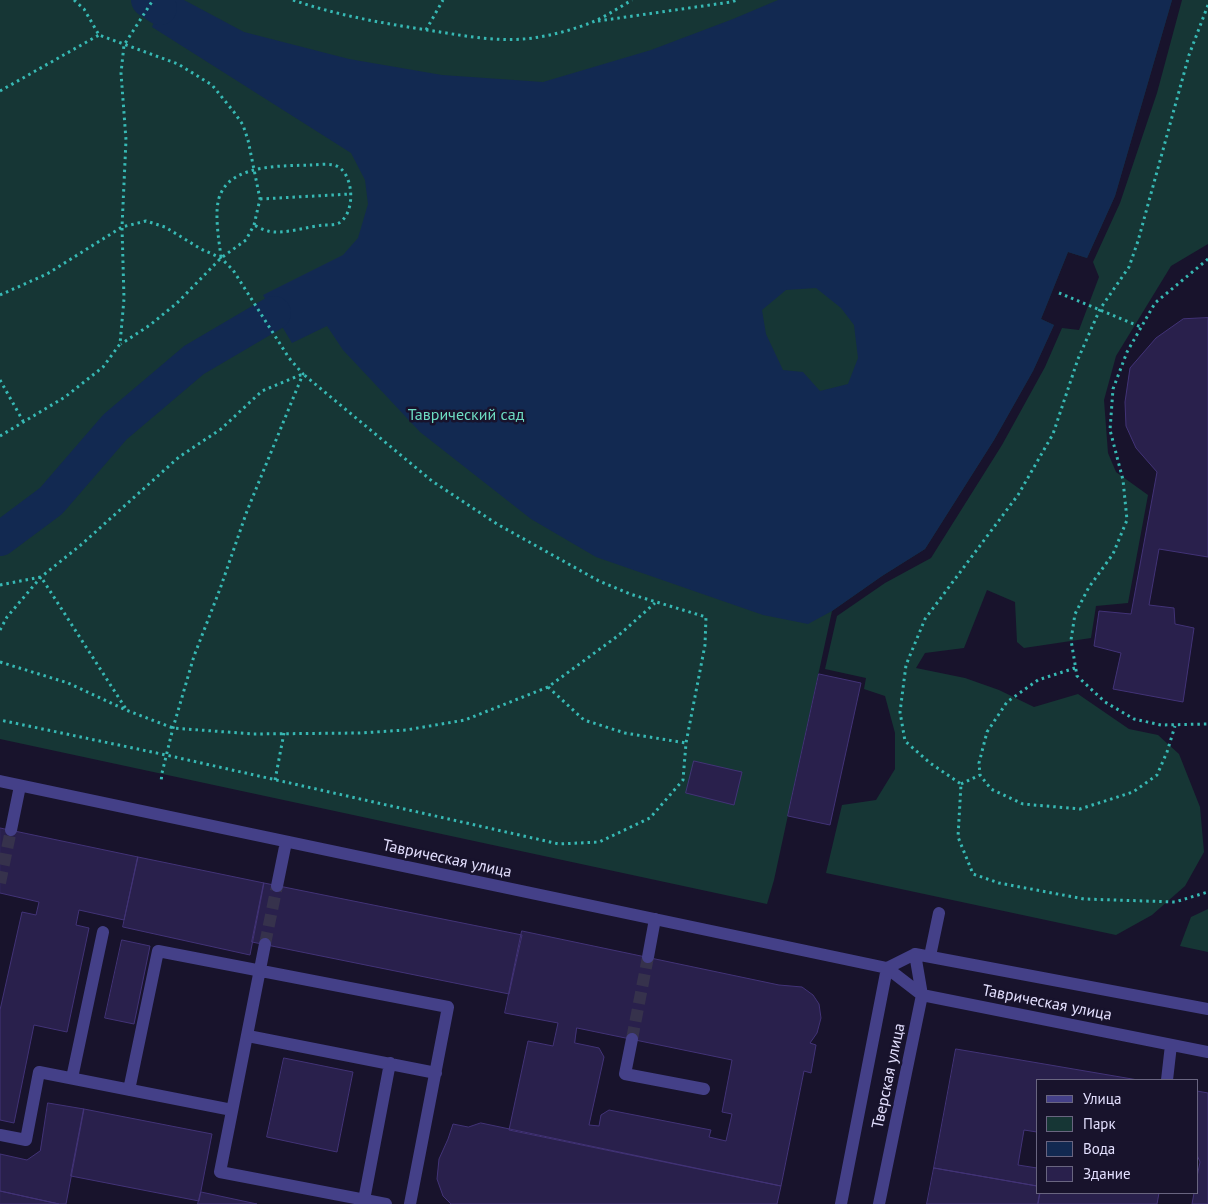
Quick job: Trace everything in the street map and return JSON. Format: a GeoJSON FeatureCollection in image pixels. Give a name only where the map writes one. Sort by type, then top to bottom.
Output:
{"type":"FeatureCollection","features":[{"type":"Feature","properties":{"kind":"street","name":"Таврическая улица"},"geometry":{"type":"LineString","coordinates":[[0,782],[888,968],[922,995],[1208,1052]]}},
{"type":"Feature","properties":{"kind":"street"},"geometry":{"type":"LineString","coordinates":[[11,830],[20,786]]}},
{"type":"Feature","properties":{"kind":"street"},"geometry":{"type":"LineString","coordinates":[[277,886],[286,842]]}},
{"type":"Feature","properties":{"kind":"street"},"geometry":{"type":"LineString","coordinates":[[930,956],[939,913]]}},
{"type":"Feature","properties":{"kind":"street"},"geometry":{"type":"LineString","coordinates":[[648,957],[656,919]]}},
{"type":"Feature","properties":{"kind":"street"},"geometry":{"type":"LineString","coordinates":[[72,1078],[103,932]]}},
{"type":"Feature","properties":{"kind":"street"},"geometry":{"type":"LineString","coordinates":[[265,944],[220,1172],[386,1204]]}},
{"type":"Feature","properties":{"kind":"street"},"geometry":{"type":"LineString","coordinates":[[129,1090],[158,951],[448,1007],[410,1204]]}},
{"type":"Feature","properties":{"kind":"street","name":"Таврическая улица"},"geometry":{"type":"LineString","coordinates":[[915,954],[1208,1009]]}},
{"type":"Feature","properties":{"kind":"street"},"geometry":{"type":"LineString","coordinates":[[888,968],[915,954]]}},
{"type":"Feature","properties":{"kind":"street","name":"Тверская улица"},"geometry":{"type":"LineString","coordinates":[[879,1204],[922,995],[915,954]]}},
{"type":"Feature","properties":{"kind":"street","name":"Тверская улица"},"geometry":{"type":"LineString","coordinates":[[841,1204],[888,968]]}},
{"type":"Feature","properties":{"kind":"street"},"geometry":{"type":"LineString","coordinates":[[248,1036],[436,1072]]}},
{"type":"Feature","properties":{"kind":"street"},"geometry":{"type":"LineString","coordinates":[[632,1039],[625,1074],[704,1090]]}},
{"type":"Feature","properties":{"kind":"street"},"geometry":{"type":"LineString","coordinates":[[1166,1079],[1171,1045]]}},
{"type":"Feature","properties":{"kind":"street"},"geometry":{"type":"LineString","coordinates":[[364,1200],[390,1063]]}},
{"type":"Feature","properties":{"kind":"street"},"geometry":{"type":"LineString","coordinates":[[0,1135],[26,1140],[39,1072],[232,1110]]}},
{"type":"Feature","properties":{"kind":"path"},"geometry":{"type":"LineString","coordinates":[[0,436],[65,396],[103,367],[120,344],[150,324],[176,303],[221,258],[246,240],[254,225],[260,199],[248,140],[242,125],[212,85],[178,64],[99,35],[84,9],[74,0]]}},
{"type":"Feature","properties":{"kind":"path"},"geometry":{"type":"LineString","coordinates":[[120,344],[124,299],[122,228],[126,140],[120,73],[124,45],[153,0]]}},
{"type":"Feature","properties":{"kind":"path"},"geometry":{"type":"LineString","coordinates":[[293,0],[312,7],[374,22],[505,40],[532,38],[595,21],[736,0]]}},
{"type":"Feature","properties":{"kind":"path"},"geometry":{"type":"LineString","coordinates":[[426,30],[443,0]]}},
{"type":"Feature","properties":{"kind":"path"},"geometry":{"type":"LineString","coordinates":[[595,21],[632,0]]}},
{"type":"Feature","properties":{"kind":"path"},"geometry":{"type":"LineString","coordinates":[[961,784],[930,763],[905,741],[900,712],[906,665],[925,619],[1018,495],[1053,434],[1078,359],[1100,309],[1129,267],[1138,241],[1189,55],[1208,5]]}},
{"type":"Feature","properties":{"kind":"path"},"geometry":{"type":"LineString","coordinates":[[0,91],[99,35]]}},
{"type":"Feature","properties":{"kind":"path"},"geometry":{"type":"LineString","coordinates":[[221,258],[217,213],[220,193],[230,180],[265,166],[333,164],[346,174],[350,182],[350,206],[346,215],[337,224],[282,231],[269,231],[254,225]]}},
{"type":"Feature","properties":{"kind":"path"},"geometry":{"type":"LineString","coordinates":[[260,199],[351,194]]}},
{"type":"Feature","properties":{"kind":"path"},"geometry":{"type":"LineString","coordinates":[[0,295],[47,274],[122,228],[146,221],[164,227],[201,249],[221,258],[233,270],[289,358],[303,374],[432,480],[497,524],[599,581],[656,602],[706,617],[705,645],[686,744],[683,780],[650,818],[599,842],[559,844],[166,755],[0,720]]}},
{"type":"Feature","properties":{"kind":"path"},"geometry":{"type":"LineString","coordinates":[[1208,259],[1155,304],[1127,352],[1113,389],[1110,430],[1122,480],[1127,520],[1113,554],[1088,587],[1075,614],[1070,640],[1077,676],[1105,702],[1134,719],[1161,725],[1208,724]]}},
{"type":"Feature","properties":{"kind":"path"},"geometry":{"type":"LineString","coordinates":[[1060,292],[1141,327]]}},
{"type":"Feature","properties":{"kind":"path"},"geometry":{"type":"LineString","coordinates":[[0,630],[7,617],[41,578],[82,544],[178,457],[221,429],[262,392],[303,374]]}},
{"type":"Feature","properties":{"kind":"path"},"geometry":{"type":"LineString","coordinates":[[161,782],[173,728],[194,656],[247,511],[303,374]]}},
{"type":"Feature","properties":{"kind":"path"},"geometry":{"type":"LineString","coordinates":[[0,380],[24,421]]}},
{"type":"Feature","properties":{"kind":"path"},"geometry":{"type":"LineString","coordinates":[[0,586],[41,578]]}},
{"type":"Feature","properties":{"kind":"path"},"geometry":{"type":"LineString","coordinates":[[41,578],[126,710]]}},
{"type":"Feature","properties":{"kind":"path"},"geometry":{"type":"LineString","coordinates":[[0,662],[68,682],[126,710],[173,728],[253,734],[360,733],[397,730],[465,720],[548,687],[619,635],[656,602]]}},
{"type":"Feature","properties":{"kind":"path"},"geometry":{"type":"LineString","coordinates":[[1075,668],[1038,680],[1007,702],[987,732],[979,763],[980,776],[991,789],[1023,804],[1080,809],[1133,792],[1157,775],[1175,726]]}},
{"type":"Feature","properties":{"kind":"path"},"geometry":{"type":"LineString","coordinates":[[548,687],[584,720],[625,733],[686,744]]}},
{"type":"Feature","properties":{"kind":"path"},"geometry":{"type":"LineString","coordinates":[[275,780],[284,734]]}},
{"type":"Feature","properties":{"kind":"path"},"geometry":{"type":"LineString","coordinates":[[961,784],[980,776]]}},
{"type":"Feature","properties":{"kind":"path"},"geometry":{"type":"LineString","coordinates":[[961,784],[958,837],[973,874],[999,883],[1084,899],[1175,902],[1208,892]]}},
{"type":"Feature","properties":{"kind":"green space","name":"Таврический сад"},"geometry":{"type":"Polygon","coordinates":[[[0,0],[1172,0],[1115,196],[1087,258],[1068,252],[1041,319],[1054,325],[1033,371],[994,440],[925,549],[832,611],[774,880],[767,904],[0,739],[0,0]]]}},
{"type":"Feature","properties":{"kind":"green space"},"geometry":{"type":"Polygon","coordinates":[[[1182,0],[1208,0],[1208,244],[1171,266],[1116,356],[1104,400],[1108,453],[1116,472],[1148,495],[1128,603],[1096,606],[1091,638],[1024,648],[1017,642],[1015,602],[987,590],[964,648],[925,653],[916,668],[965,678],[999,690],[1034,707],[1078,694],[1129,729],[1158,735],[1179,754],[1200,807],[1204,852],[1185,886],[1152,915],[1116,935],[826,873],[842,805],[876,800],[895,769],[895,733],[885,696],[864,689],[866,678],[825,669],[837,616],[885,583],[931,558],[1002,445],[1045,367],[1062,328],[1079,330],[1099,277],[1093,262],[1120,203],[1157,93],[1182,0]]]}},
{"type":"Feature","properties":{"kind":"green space"},"geometry":{"type":"Polygon","coordinates":[[[1208,909],[1208,952],[1180,946],[1191,917],[1208,909]]]}},
{"type":"Feature","properties":{"kind":"water"},"geometry":{"type":"Polygon","coordinates":[[[166,0],[184,0],[244,32],[349,59],[442,75],[543,82],[651,50],[778,0],[1172,0],[1115,196],[1087,258],[1068,252],[1041,319],[1054,325],[1033,371],[994,440],[925,549],[832,611],[808,624],[763,615],[596,557],[531,519],[420,432],[343,350],[327,326],[292,343],[263,295],[343,255],[358,238],[368,204],[365,180],[351,153],[152,27],[160,8],[166,0]],[[816,288],[786,290],[762,310],[766,334],[783,370],[803,372],[820,391],[848,384],[858,358],[854,325],[841,308],[816,288]]]}},
{"type":"Feature","properties":{"kind":"building"},"geometry":{"type":"Polygon","coordinates":[[[1208,318],[1208,557],[1159,549],[1149,605],[1174,608],[1175,624],[1194,628],[1183,702],[1113,689],[1121,653],[1094,646],[1099,611],[1131,614],[1157,472],[1136,448],[1126,426],[1125,402],[1130,368],[1156,338],[1183,319],[1208,318]]]}},
{"type":"Feature","properties":{"kind":"building"},"geometry":{"type":"Polygon","coordinates":[[[819,674],[861,683],[830,825],[788,816],[819,674]]]}},
{"type":"Feature","properties":{"kind":"building"},"geometry":{"type":"Polygon","coordinates":[[[694,761],[742,772],[734,805],[686,793],[694,761]]]}},
{"type":"Feature","properties":{"kind":"building"},"geometry":{"type":"Polygon","coordinates":[[[0,828],[138,857],[124,920],[79,910],[76,925],[89,928],[67,1032],[34,1025],[14,1123],[0,1120],[0,1010],[22,912],[36,915],[39,902],[0,893],[0,828]]]}},
{"type":"Feature","properties":{"kind":"building"},"geometry":{"type":"Polygon","coordinates":[[[138,857],[264,883],[250,955],[123,927],[138,857]]]}},
{"type":"Feature","properties":{"kind":"building"},"geometry":{"type":"Polygon","coordinates":[[[264,883],[522,935],[509,994],[252,942],[264,883]]]}},
{"type":"Feature","properties":{"kind":"building"},"geometry":{"type":"Polygon","coordinates":[[[522,931],[779,985],[802,987],[813,995],[819,1004],[821,1018],[817,1033],[810,1043],[816,1045],[811,1073],[804,1071],[781,1186],[509,1130],[528,1041],[553,1046],[558,1023],[505,1013],[522,931]],[[577,1028],[575,1043],[599,1048],[604,1057],[589,1125],[599,1126],[601,1115],[609,1110],[711,1130],[709,1137],[726,1141],[732,1114],[722,1112],[732,1060],[577,1028]]]}},
{"type":"Feature","properties":{"kind":"building"},"geometry":{"type":"Polygon","coordinates":[[[122,940],[150,946],[134,1024],[105,1018],[122,940]]]}},
{"type":"Feature","properties":{"kind":"building"},"geometry":{"type":"Polygon","coordinates":[[[956,1049],[1132,1079],[1036,1079],[1036,1132],[1024,1130],[1018,1165],[1036,1168],[1036,1186],[934,1168],[956,1049]]]}},
{"type":"Feature","properties":{"kind":"building"},"geometry":{"type":"Polygon","coordinates":[[[284,1058],[353,1072],[337,1152],[267,1137],[284,1058]]]}},
{"type":"Feature","properties":{"kind":"building"},"geometry":{"type":"Polygon","coordinates":[[[1198,1091],[1208,1093],[1208,1204],[1192,1204],[1194,1194],[1198,1194],[1200,1162],[1198,1157],[1198,1091]]]}},
{"type":"Feature","properties":{"kind":"building"},"geometry":{"type":"Polygon","coordinates":[[[48,1103],[84,1109],[66,1204],[0,1191],[0,1154],[27,1160],[40,1151],[48,1103]]]}},
{"type":"Feature","properties":{"kind":"building"},"geometry":{"type":"Polygon","coordinates":[[[84,1109],[212,1134],[199,1201],[71,1176],[84,1109]]]}},
{"type":"Feature","properties":{"kind":"building"},"geometry":{"type":"Polygon","coordinates":[[[481,1123],[781,1186],[777,1204],[451,1204],[443,1196],[437,1179],[439,1159],[453,1124],[468,1127],[481,1123]]]}},
{"type":"Feature","properties":{"kind":"building"},"geometry":{"type":"Polygon","coordinates":[[[934,1168],[1036,1186],[1036,1194],[1040,1194],[1038,1204],[927,1204],[934,1168]]]}},
{"type":"Feature","properties":{"kind":"building"},"geometry":{"type":"Polygon","coordinates":[[[0,1191],[59,1204],[0,1204],[0,1191]]]}},
{"type":"Feature","properties":{"kind":"building"},"geometry":{"type":"Polygon","coordinates":[[[201,1192],[257,1204],[198,1204],[201,1192]]]}},
{"type":"Feature","properties":{"kind":"building"},"geometry":{"type":"Polygon","coordinates":[[[1040,1194],[1159,1194],[1157,1204],[1038,1204],[1040,1194]]]}},
{"type":"Feature","properties":{"kind":"waterway"},"geometry":{"type":"LineString","coordinates":[[148,0],[160,8]]}},
{"type":"Feature","properties":{"kind":"waterway"},"geometry":{"type":"LineString","coordinates":[[0,539],[51,501],[115,427],[194,360],[274,313]]}},
{"type":"Feature","properties":{"kind":"tunnel"},"geometry":{"type":"LineString","coordinates":[[0,883],[11,830]]}},
{"type":"Feature","properties":{"kind":"tunnel"},"geometry":{"type":"LineString","coordinates":[[265,944],[277,886]]}},
{"type":"Feature","properties":{"kind":"tunnel"},"geometry":{"type":"LineString","coordinates":[[632,1039],[648,957]]}}]}
